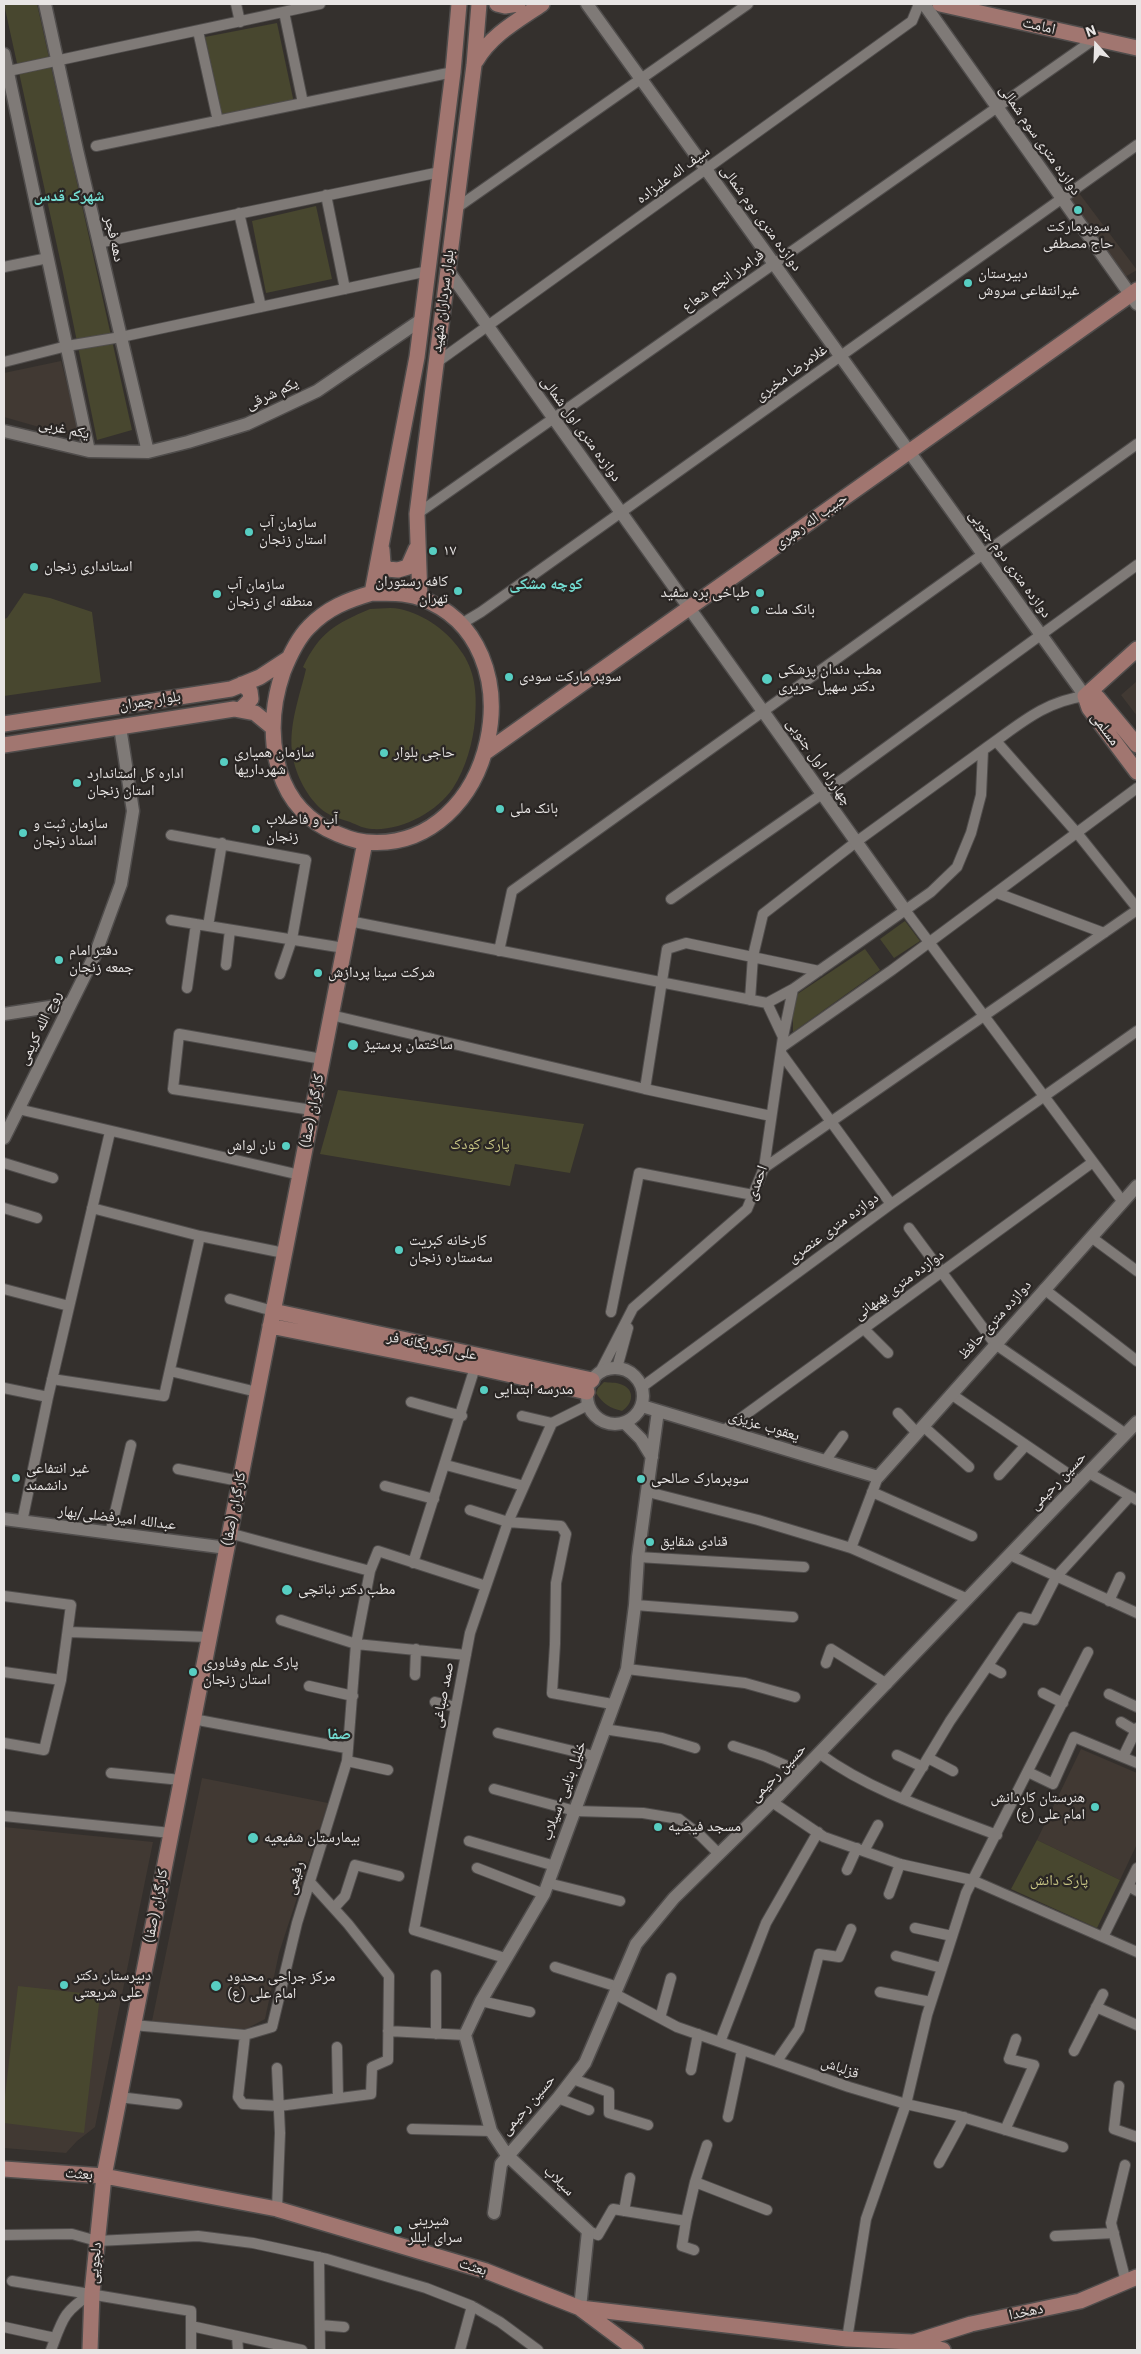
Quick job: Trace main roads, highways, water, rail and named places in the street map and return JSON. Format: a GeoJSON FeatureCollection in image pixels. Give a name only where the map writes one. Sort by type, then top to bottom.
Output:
{"type":"FeatureCollection","features":[{"type":"Feature","properties":{"kind":"main road","name":"بلوار سرداران شهید"},"geometry":{"type":"LineString","coordinates":[[372,594],[417,356],[453,72],[459,4]]}},
{"type":"Feature","properties":{"kind":"main road","name":"بلوار سرداران شهید"},"geometry":{"type":"LineString","coordinates":[[420,598],[417,514],[474,64],[479,4]]}},
{"type":"Feature","properties":{"kind":"main road"},"geometry":{"type":"LineString","coordinates":[[497,4],[506,6],[518,4]]}},
{"type":"Feature","properties":{"kind":"main road"},"geometry":{"type":"LineString","coordinates":[[474,64],[484,47],[495,36],[542,4]]}},
{"type":"Feature","properties":{"kind":"main road","name":"امامت"},"geometry":{"type":"LineString","coordinates":[[940,4],[1137,48]]}},
{"type":"Feature","properties":{"kind":"main road","name":"حبیب اله رهبری"},"geometry":{"type":"LineString","coordinates":[[486,752],[909,452],[1135,296]]}},
{"type":"Feature","properties":{"kind":"main road"},"geometry":{"type":"LineString","coordinates":[[381,543],[383,564],[387,569],[398,570],[408,567],[418,545]]}},
{"type":"Feature","properties":{"kind":"main road"},"geometry":{"type":"LineString","coordinates":[[396,593],[420,598],[442,608],[461,624],[476,643],[488,678],[492,715],[486,752],[471,786],[457,807],[438,824],[415,836],[390,842],[365,842],[340,836],[325,828],[298,807],[284,786],[276,762],[272,726],[277,691],[289,658],[308,628],[326,611],[348,600],[372,594],[396,593]]}},
{"type":"Feature","properties":{"kind":"main road"},"geometry":{"type":"LineString","coordinates":[[1085,696],[1137,649]]}},
{"type":"Feature","properties":{"kind":"main road","name":"بلوار چمران"},"geometry":{"type":"LineString","coordinates":[[4,724],[231,689],[260,677],[289,658]]}},
{"type":"Feature","properties":{"kind":"main road"},"geometry":{"type":"LineString","coordinates":[[240,710],[251,699],[250,691],[242,684]]}},
{"type":"Feature","properties":{"kind":"main road","name":"مسلمی"},"geometry":{"type":"LineString","coordinates":[[1137,745],[1098,698],[1085,696],[1089,708],[1137,772]]}},
{"type":"Feature","properties":{"kind":"main road","name":"بلوار چمران"},"geometry":{"type":"LineString","coordinates":[[4,745],[234,709],[255,713],[272,726]]}},
{"type":"Feature","properties":{"kind":"main road","name":"کارگران (صفا)"},"geometry":{"type":"LineString","coordinates":[[104,2176],[365,842]]}},
{"type":"Feature","properties":{"kind":"main road","name":"علی اکبر یگانه فر"},"geometry":{"type":"LineString","coordinates":[[273,1311],[592,1387]]}},
{"type":"Feature","properties":{"kind":"main road","name":"علی اکبر یگانه فر"},"geometry":{"type":"LineString","coordinates":[[270,1326],[477,1361]]}},
{"type":"Feature","properties":{"kind":"main road","name":"بعثت"},"geometry":{"type":"LineString","coordinates":[[4,2169],[104,2176],[277,2209],[486,2271],[580,2308],[846,2339],[889,2346],[912,2342],[943,2350]]}},
{"type":"Feature","properties":{"kind":"main road","name":"دلجویی"},"geometry":{"type":"LineString","coordinates":[[90,2350],[92,2293],[104,2176]]}},
{"type":"Feature","properties":{"kind":"main road","name":"دهخدا"},"geometry":{"type":"LineString","coordinates":[[912,2342],[971,2324],[1080,2301],[1132,2279]]}},
{"type":"Feature","properties":{"kind":"main road"},"geometry":{"type":"LineString","coordinates":[[580,2308],[636,2350]]}},
{"type":"Feature","properties":{"kind":"place","name":"سوپرمارکت حاج مصطفی"},"geometry":{"type":"Point","coordinates":[1078,210]}},
{"type":"Feature","properties":{"kind":"place","name":"دبیرستان غیرانتفاعی سروش"},"geometry":{"type":"Point","coordinates":[968,283]}},
{"type":"Feature","properties":{"kind":"place","name":"سازمان آب استان زنجان"},"geometry":{"type":"Point","coordinates":[249,532]}},
{"type":"Feature","properties":{"kind":"place","name":"۱۷"},"geometry":{"type":"Point","coordinates":[433,551]}},
{"type":"Feature","properties":{"kind":"place","name":"استانداری زنجان"},"geometry":{"type":"Point","coordinates":[34,567]}},
{"type":"Feature","properties":{"kind":"place","name":"کافه رستوران تهران"},"geometry":{"type":"Point","coordinates":[458,591]}},
{"type":"Feature","properties":{"kind":"place","name":"طباخی بره سفید"},"geometry":{"type":"Point","coordinates":[760,593]}},
{"type":"Feature","properties":{"kind":"place","name":"سازمان آب منطقه ای زنجان"},"geometry":{"type":"Point","coordinates":[217,594]}},
{"type":"Feature","properties":{"kind":"place","name":"بانک ملت"},"geometry":{"type":"Point","coordinates":[755,610]}},
{"type":"Feature","properties":{"kind":"place","name":"سوپر مارکت سودی"},"geometry":{"type":"Point","coordinates":[509,677]}},
{"type":"Feature","properties":{"kind":"place","name":"مطب دندان پزشکی دکتر سهیل حریری"},"geometry":{"type":"Point","coordinates":[767,679]}},
{"type":"Feature","properties":{"kind":"place","name":"حاجی بلوار"},"geometry":{"type":"Point","coordinates":[384,753]}},
{"type":"Feature","properties":{"kind":"place","name":"سازمان همیاری شهرداریها"},"geometry":{"type":"Point","coordinates":[224,762]}},
{"type":"Feature","properties":{"kind":"place","name":"اداره کل استاندارد استان زنجان"},"geometry":{"type":"Point","coordinates":[77,783]}},
{"type":"Feature","properties":{"kind":"place","name":"بانک ملی"},"geometry":{"type":"Point","coordinates":[500,809]}},
{"type":"Feature","properties":{"kind":"place","name":"آب و فاضلاب زنجان"},"geometry":{"type":"Point","coordinates":[256,829]}},
{"type":"Feature","properties":{"kind":"place","name":"سازمان ثبت و اسناد زنجان"},"geometry":{"type":"Point","coordinates":[23,833]}},
{"type":"Feature","properties":{"kind":"place","name":"دفتر امام جمعه زنجان"},"geometry":{"type":"Point","coordinates":[59,960]}},
{"type":"Feature","properties":{"kind":"place","name":"شرکت سینا پردازش"},"geometry":{"type":"Point","coordinates":[318,973]}},
{"type":"Feature","properties":{"kind":"place","name":"ساختمان پرستیژ"},"geometry":{"type":"Point","coordinates":[353,1045]}},
{"type":"Feature","properties":{"kind":"place","name":"نان لواش"},"geometry":{"type":"Point","coordinates":[286,1146]}},
{"type":"Feature","properties":{"kind":"place","name":"کارخانه کبریت سه‌ستاره زنجان"},"geometry":{"type":"Point","coordinates":[399,1250]}},
{"type":"Feature","properties":{"kind":"place","name":"مدرسه ابتدایی"},"geometry":{"type":"Point","coordinates":[484,1390]}},
{"type":"Feature","properties":{"kind":"place","name":"غیر انتفاعی دانشمند"},"geometry":{"type":"Point","coordinates":[16,1478]}},
{"type":"Feature","properties":{"kind":"place","name":"سوپرمارک صالحی"},"geometry":{"type":"Point","coordinates":[641,1479]}},
{"type":"Feature","properties":{"kind":"place","name":"قنادی شقایق"},"geometry":{"type":"Point","coordinates":[650,1542]}},
{"type":"Feature","properties":{"kind":"place","name":"مطب دکتر نباتچی"},"geometry":{"type":"Point","coordinates":[287,1590]}},
{"type":"Feature","properties":{"kind":"place","name":"پارک علم وفناوری استان زنجان"},"geometry":{"type":"Point","coordinates":[193,1672]}},
{"type":"Feature","properties":{"kind":"place","name":"هنرستان کاردانش امام علی (ع)"},"geometry":{"type":"Point","coordinates":[1095,1807]}},
{"type":"Feature","properties":{"kind":"place","name":"مسجد فیضیه"},"geometry":{"type":"Point","coordinates":[658,1827]}},
{"type":"Feature","properties":{"kind":"place","name":"بیمارستان شفیعیه"},"geometry":{"type":"Point","coordinates":[253,1838]}},
{"type":"Feature","properties":{"kind":"place","name":"دبیرستان دکتر علی شریعتی"},"geometry":{"type":"Point","coordinates":[64,1985]}},
{"type":"Feature","properties":{"kind":"place","name":"مرکز جراحی محدود امام علی (ع)"},"geometry":{"type":"Point","coordinates":[216,1986]}},
{"type":"Feature","properties":{"kind":"place","name":"شیرینی سرای ایللر"},"geometry":{"type":"Point","coordinates":[398,2230]}},
{"type":"Feature","properties":{"kind":"district","name":"شهرک قدس"},"geometry":{"type":"Point","coordinates":[69,196]}},
{"type":"Feature","properties":{"kind":"district","name":"کوچه مشکی"},"geometry":{"type":"Point","coordinates":[546,584]}},
{"type":"Feature","properties":{"kind":"district","name":"صفا"},"geometry":{"type":"Point","coordinates":[339,1734]}},
{"type":"Feature","properties":{"kind":"park label","name":"پارک کودک"},"geometry":{"type":"Point","coordinates":[480,1145]}},
{"type":"Feature","properties":{"kind":"park label","name":"پارک دانش"},"geometry":{"type":"Point","coordinates":[1059,1881]}}]}
